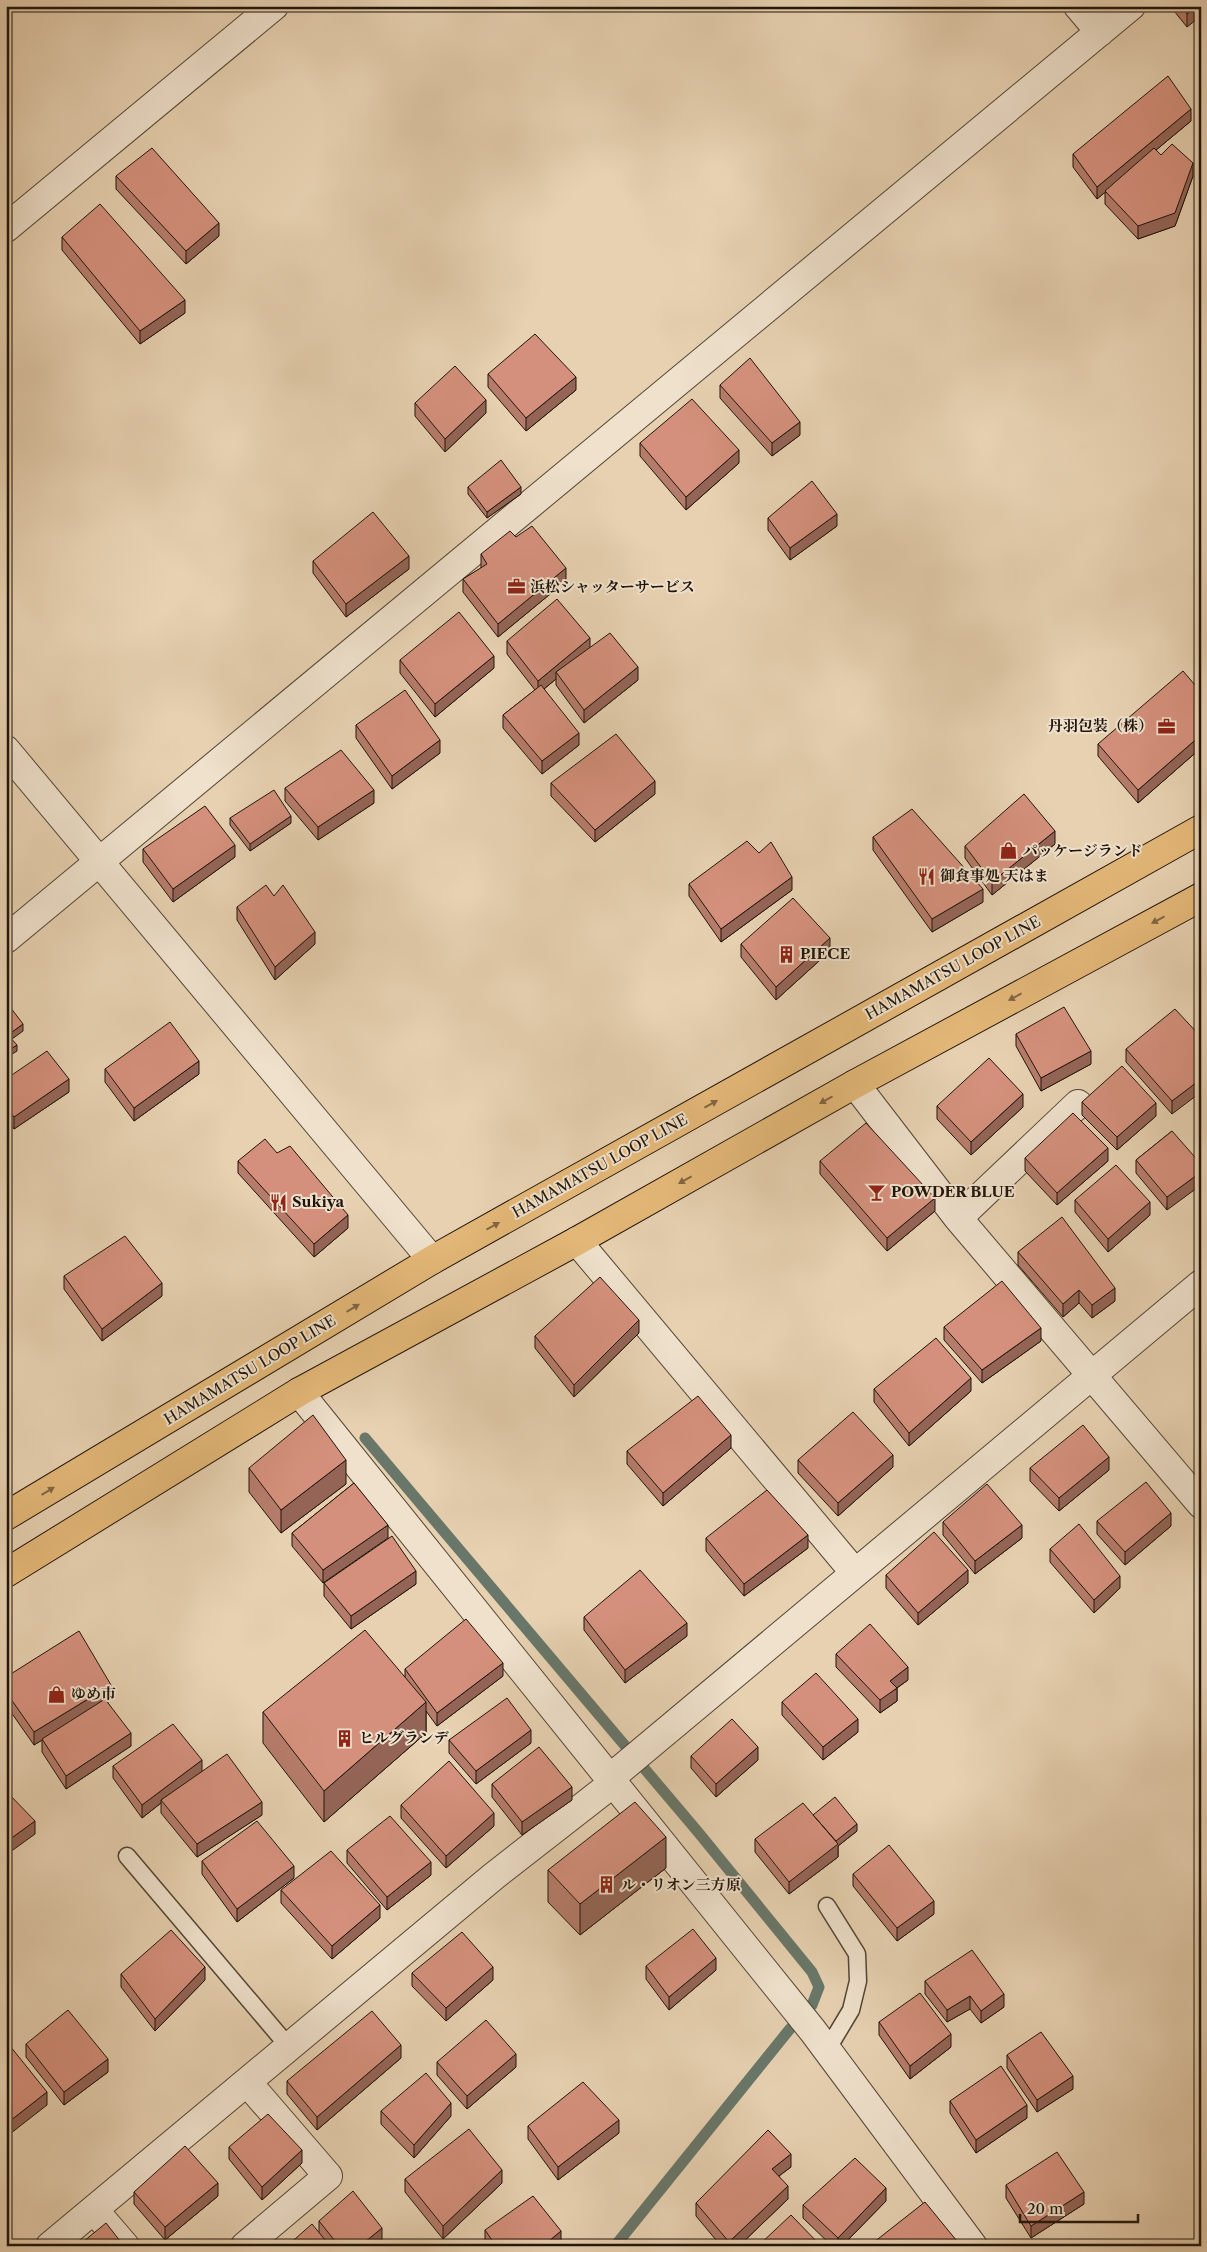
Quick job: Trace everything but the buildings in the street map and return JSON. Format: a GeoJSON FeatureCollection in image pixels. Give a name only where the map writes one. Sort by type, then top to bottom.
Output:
{"type":"FeatureCollection","features":[{"type":"Feature","properties":{"kind":"highway","name":"HAMAMATSU LOOP LINE"},"geometry":{"type":"LineString","coordinates":[[6,1516],[432,1260],[1201,829]]}},
{"type":"Feature","properties":{"kind":"highway"},"geometry":{"type":"LineString","coordinates":[[6,1573],[299,1392],[577,1241],[855,1084],[1201,897]]}},
{"type":"Feature","properties":{"kind":"street"},"geometry":{"type":"LineString","coordinates":[[6,228],[274,6]]}},
{"type":"Feature","properties":{"kind":"street"},"geometry":{"type":"LineString","coordinates":[[1078,6],[1100,32]]}},
{"type":"Feature","properties":{"kind":"street"},"geometry":{"type":"LineString","coordinates":[[6,939],[1131,6]]}},
{"type":"Feature","properties":{"kind":"street"},"geometry":{"type":"LineString","coordinates":[[6,750],[432,1260]]}},
{"type":"Feature","properties":{"kind":"street"},"geometry":{"type":"LineString","coordinates":[[855,1084],[958,1218],[1201,1504]]}},
{"type":"Feature","properties":{"kind":"street"},"geometry":{"type":"LineString","coordinates":[[958,1218],[1078,1104]]}},
{"type":"Feature","properties":{"kind":"street"},"geometry":{"type":"LineString","coordinates":[[577,1241],[855,1573]]}},
{"type":"Feature","properties":{"kind":"street"},"geometry":{"type":"LineString","coordinates":[[50,2246],[1201,1284]]}},
{"type":"Feature","properties":{"kind":"street"},"geometry":{"type":"LineString","coordinates":[[299,1392],[623,1769],[790,2004],[820,2041],[973,2246]]}},
{"type":"Feature","properties":{"kind":"street"},"geometry":{"type":"LineString","coordinates":[[245,2246],[328,2176],[247,2082]]}},
{"type":"Feature","properties":{"kind":"street"},"geometry":{"type":"LineString","coordinates":[[94,2210],[125,2246]]}},
{"type":"Feature","properties":{"kind":"lane"},"geometry":{"type":"LineString","coordinates":[[128,1856],[289,2047]]}},
{"type":"Feature","properties":{"kind":"lane"},"geometry":{"type":"LineString","coordinates":[[820,2041],[851,2010],[858,1981],[856,1954],[827,1906]]}},
{"type":"Feature","properties":{"kind":"waterway"},"geometry":{"type":"LineString","coordinates":[[365,1438],[698,1832],[812,1972],[819,1987],[812,2005],[789,2030],[615,2246]]}},
{"type":"Feature","properties":{"kind":"place","name":"浜松シャッターサービス"},"geometry":{"type":"Point","coordinates":[516,587]}},
{"type":"Feature","properties":{"kind":"place","name":"丹羽包装（株）"},"geometry":{"type":"Point","coordinates":[1167,726]}},
{"type":"Feature","properties":{"kind":"place","name":"パッケージランド"},"geometry":{"type":"Point","coordinates":[1009,851]}},
{"type":"Feature","properties":{"kind":"place","name":"御食事処 天はま"},"geometry":{"type":"Point","coordinates":[926,876]}},
{"type":"Feature","properties":{"kind":"place","name":"PIECE"},"geometry":{"type":"Point","coordinates":[786,954]}},
{"type":"Feature","properties":{"kind":"place","name":"POWDER BLUE"},"geometry":{"type":"Point","coordinates":[877,1192]}},
{"type":"Feature","properties":{"kind":"place","name":"Sukiya"},"geometry":{"type":"Point","coordinates":[278,1202]}},
{"type":"Feature","properties":{"kind":"place","name":"ゆめ市"},"geometry":{"type":"Point","coordinates":[57,1694]}},
{"type":"Feature","properties":{"kind":"place","name":"ヒルグランデ"},"geometry":{"type":"Point","coordinates":[345,1738]}},
{"type":"Feature","properties":{"kind":"place","name":"ル・リオン三方原"},"geometry":{"type":"Point","coordinates":[607,1885]}}]}
